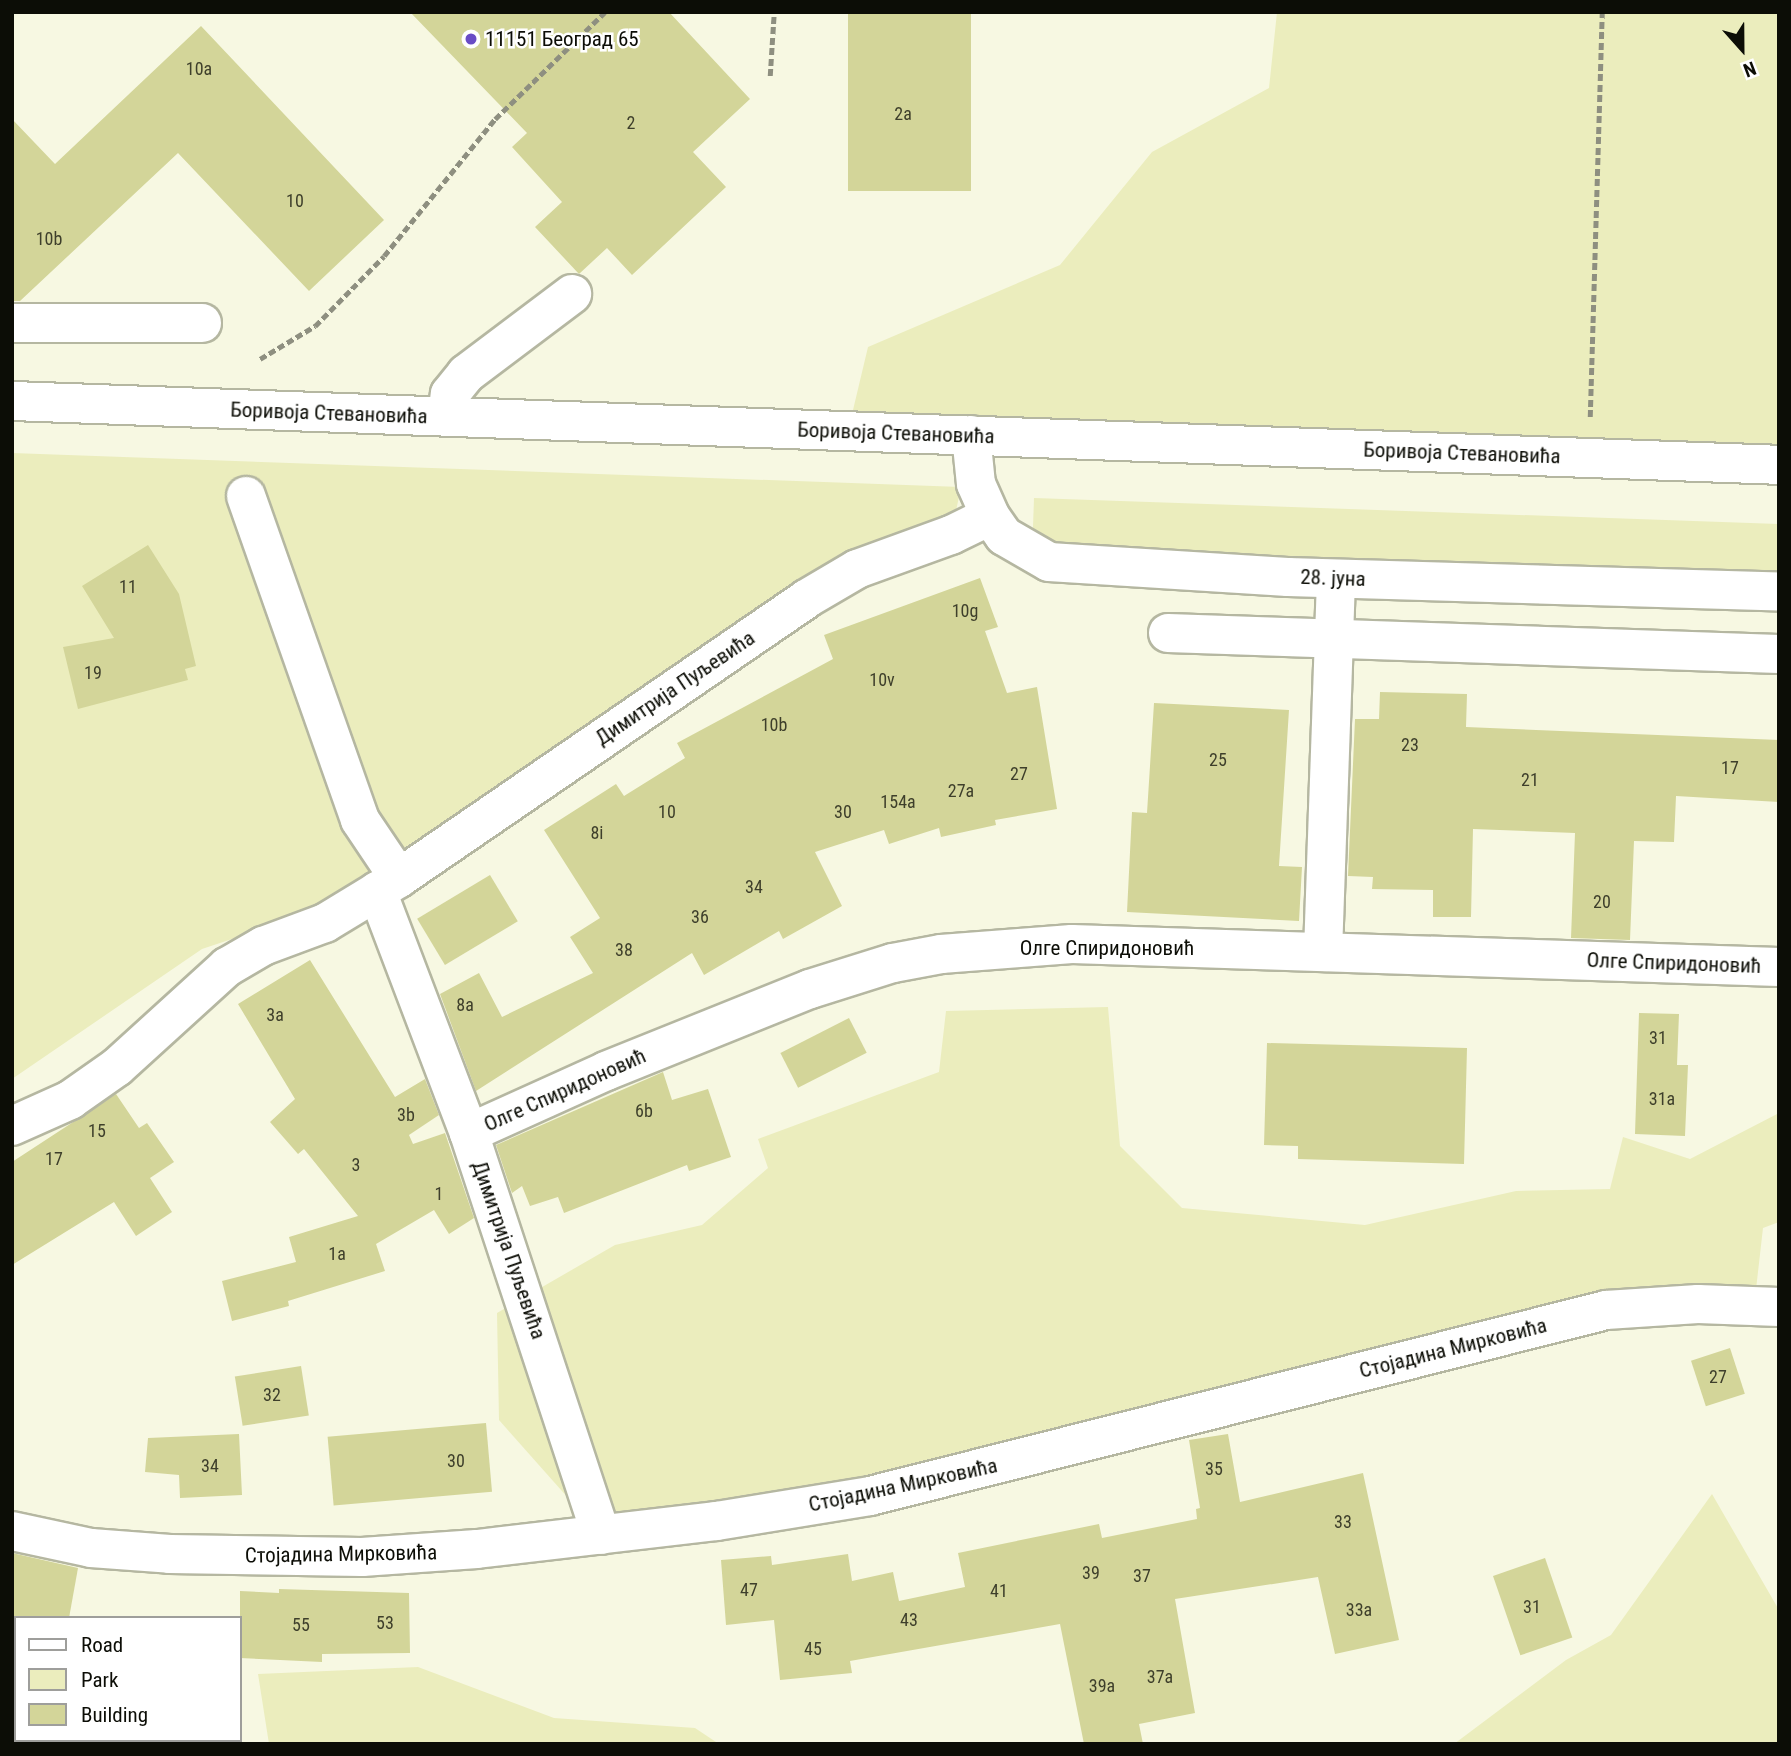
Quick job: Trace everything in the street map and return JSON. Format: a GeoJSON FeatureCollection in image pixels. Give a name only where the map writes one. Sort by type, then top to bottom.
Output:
{"type":"FeatureCollection","features":[{"type":"Feature","properties":{"kind":"street"},"geometry":{"type":"LineString","coordinates":[[447,417],[450,394],[466,374],[572,293]]}},
{"type":"Feature","properties":{"kind":"street"},"geometry":{"type":"LineString","coordinates":[[12,323],[202,323]]}},
{"type":"Feature","properties":{"kind":"street","name":"Боривоја Стевановића"},"geometry":{"type":"LineString","coordinates":[[12,401],[1779,465]]}},
{"type":"Feature","properties":{"kind":"street","name":"28. јуна"},"geometry":{"type":"LineString","coordinates":[[971,435],[976,484],[990,516],[1004,536],[1018,546],[1063,564],[1336,579],[1779,592]]}},
{"type":"Feature","properties":{"kind":"street"},"geometry":{"type":"LineString","coordinates":[[246,496],[360,820],[388,884]]}},
{"type":"Feature","properties":{"kind":"street","name":"Димитрија Пуљевића"},"geometry":{"type":"LineString","coordinates":[[12,1126],[70,1100],[117,1067],[227,967],[263,946],[325,923],[388,884],[806,599],[857,569],[951,536],[990,516]]}},
{"type":"Feature","properties":{"kind":"street"},"geometry":{"type":"LineString","coordinates":[[1323,952],[1336,579]]}},
{"type":"Feature","properties":{"kind":"street"},"geometry":{"type":"LineString","coordinates":[[1168,633],[1779,654]]}},
{"type":"Feature","properties":{"kind":"street","name":"Димитрија Пуљевића"},"geometry":{"type":"LineString","coordinates":[[388,884],[601,1535]]}},
{"type":"Feature","properties":{"kind":"street","name":"Олге Спиридоновић"},"geometry":{"type":"LineString","coordinates":[[469,1133],[606,1071],[810,989],[893,963],[1072,944],[1779,967]]}},
{"type":"Feature","properties":{"kind":"street","name":"Стојадина Мирковића"},"geometry":{"type":"LineString","coordinates":[[12,1531],[91,1548],[255,1557],[362,1557],[601,1535],[870,1496],[1605,1310],[1699,1304],[1779,1307]]}},
{"type":"Feature","properties":{"kind":"path"},"geometry":{"type":"LineString","coordinates":[[260,359],[315,326],[384,257],[495,120],[605,12]]}},
{"type":"Feature","properties":{"kind":"path"},"geometry":{"type":"LineString","coordinates":[[770,76],[774,12]]}},
{"type":"Feature","properties":{"kind":"path"},"geometry":{"type":"LineString","coordinates":[[1589,457],[1602,12]]}},
{"type":"Feature","properties":{"kind":"green space"},"geometry":{"type":"Polygon","coordinates":[[[1277,12],[1779,12],[1779,456],[848,431],[868,347],[1060,265],[1152,152],[1269,88],[1277,12]]]}},
{"type":"Feature","properties":{"kind":"green space"},"geometry":{"type":"Polygon","coordinates":[[[12,453],[961,487],[951,535],[902,551],[377,891],[202,949],[12,1079],[12,453]]]}},
{"type":"Feature","properties":{"kind":"green space"},"geometry":{"type":"Polygon","coordinates":[[[1034,498],[1779,524],[1776,585],[1032,559],[1034,498]]]}},
{"type":"Feature","properties":{"kind":"green space"},"geometry":{"type":"Polygon","coordinates":[[[1108,1007],[1120,1146],[1182,1208],[1365,1225],[1516,1191],[1610,1189],[1623,1137],[1690,1159],[1779,1113],[1779,1222],[1763,1228],[1754,1307],[1605,1310],[1279,1397],[601,1535],[499,1420],[497,1313],[615,1245],[702,1225],[768,1168],[758,1139],[939,1072],[946,1011],[1108,1007]]]}},
{"type":"Feature","properties":{"kind":"green space"},"geometry":{"type":"Polygon","coordinates":[[[1712,1494],[1779,1610],[1779,1744],[1454,1744],[1566,1660],[1611,1635],[1712,1494]]]}},
{"type":"Feature","properties":{"kind":"green space"},"geometry":{"type":"Polygon","coordinates":[[[418,1667],[554,1718],[695,1728],[719,1744],[269,1744],[258,1674],[418,1667]]]}},
{"type":"Feature","properties":{"kind":"building"},"geometry":{"type":"Polygon","coordinates":[[[410,12],[669,12],[750,99],[693,152],[726,187],[632,275],[607,248],[579,274],[535,227],[562,202],[512,147],[527,133],[410,12]]]}},
{"type":"Feature","properties":{"kind":"building"},"geometry":{"type":"Polygon","coordinates":[[[848,12],[971,12],[971,191],[848,191],[848,12]]]}},
{"type":"Feature","properties":{"kind":"building"},"geometry":{"type":"Polygon","coordinates":[[[201,26],[384,220],[309,291],[178,153],[20,301],[12,301],[12,119],[55,164],[201,26]]]}},
{"type":"Feature","properties":{"kind":"building"},"geometry":{"type":"Polygon","coordinates":[[[148,545],[179,594],[196,666],[185,669],[188,680],[78,709],[63,647],[114,638],[82,586],[148,545]]]}},
{"type":"Feature","properties":{"kind":"building"},"geometry":{"type":"Polygon","coordinates":[[[980,578],[998,627],[985,631],[1007,693],[1037,687],[1057,809],[995,820],[996,825],[941,837],[939,828],[889,844],[884,830],[815,852],[842,906],[783,939],[779,931],[704,975],[692,953],[476,1091],[440,994],[479,973],[502,1017],[593,973],[570,937],[600,918],[544,830],[616,784],[624,796],[685,758],[677,743],[833,659],[824,635],[980,578]]]}},
{"type":"Feature","properties":{"kind":"building"},"geometry":{"type":"Polygon","coordinates":[[[1380,692],[1467,694],[1466,727],[1779,740],[1779,802],[1676,796],[1674,842],[1634,841],[1630,940],[1571,938],[1575,833],[1473,829],[1471,917],[1433,917],[1433,890],[1372,889],[1373,877],[1348,876],[1355,719],[1379,719],[1380,692]]]}},
{"type":"Feature","properties":{"kind":"building"},"geometry":{"type":"Polygon","coordinates":[[[1154,703],[1289,710],[1279,866],[1302,867],[1299,921],[1127,912],[1132,812],[1147,813],[1154,703]]]}},
{"type":"Feature","properties":{"kind":"building"},"geometry":{"type":"Polygon","coordinates":[[[490,875],[518,921],[445,965],[417,919],[490,875]]]}},
{"type":"Feature","properties":{"kind":"building"},"geometry":{"type":"Polygon","coordinates":[[[310,960],[395,1097],[425,1079],[439,1115],[409,1135],[413,1144],[445,1133],[474,1218],[449,1234],[434,1210],[376,1244],[385,1271],[288,1301],[289,1306],[232,1321],[222,1281],[296,1262],[289,1237],[358,1216],[304,1149],[298,1154],[270,1122],[295,1099],[238,1004],[310,960]]]}},
{"type":"Feature","properties":{"kind":"building"},"geometry":{"type":"Polygon","coordinates":[[[1639,1013],[1679,1014],[1677,1065],[1688,1065],[1685,1136],[1635,1134],[1639,1013]]]}},
{"type":"Feature","properties":{"kind":"building"},"geometry":{"type":"Polygon","coordinates":[[[849,1018],[867,1053],[798,1088],[780,1053],[849,1018]]]}},
{"type":"Feature","properties":{"kind":"building"},"geometry":{"type":"Polygon","coordinates":[[[1267,1043],[1467,1048],[1464,1164],[1298,1159],[1298,1146],[1264,1145],[1267,1043]]]}},
{"type":"Feature","properties":{"kind":"building"},"geometry":{"type":"Polygon","coordinates":[[[663,1072],[672,1100],[708,1089],[731,1157],[689,1171],[687,1165],[564,1213],[558,1197],[530,1206],[522,1186],[512,1193],[496,1145],[663,1072]]]}},
{"type":"Feature","properties":{"kind":"building"},"geometry":{"type":"Polygon","coordinates":[[[116,1094],[139,1128],[147,1123],[174,1162],[150,1178],[172,1212],[136,1236],[114,1202],[12,1265],[12,1162],[116,1094]]]}},
{"type":"Feature","properties":{"kind":"building"},"geometry":{"type":"Polygon","coordinates":[[[1730,1348],[1745,1394],[1706,1406],[1691,1361],[1730,1348]]]}},
{"type":"Feature","properties":{"kind":"building"},"geometry":{"type":"Polygon","coordinates":[[[301,1366],[309,1415],[243,1426],[235,1376],[301,1366]]]}},
{"type":"Feature","properties":{"kind":"building"},"geometry":{"type":"Polygon","coordinates":[[[486,1423],[492,1492],[334,1506],[328,1437],[486,1423]]]}},
{"type":"Feature","properties":{"kind":"building"},"geometry":{"type":"Polygon","coordinates":[[[239,1434],[242,1495],[180,1498],[179,1475],[145,1472],[148,1438],[239,1434]]]}},
{"type":"Feature","properties":{"kind":"building"},"geometry":{"type":"Polygon","coordinates":[[[1228,1434],[1240,1502],[1363,1473],[1399,1640],[1335,1654],[1318,1577],[1175,1599],[1195,1713],[1139,1724],[1143,1744],[1084,1744],[1060,1624],[850,1661],[852,1673],[780,1680],[774,1620],[726,1625],[721,1560],[771,1556],[772,1565],[848,1554],[852,1581],[893,1572],[899,1601],[965,1587],[958,1553],[1099,1524],[1102,1538],[1197,1519],[1196,1509],[1200,1508],[1189,1440],[1228,1434]]]}},
{"type":"Feature","properties":{"kind":"building"},"geometry":{"type":"Polygon","coordinates":[[[12,1553],[78,1568],[69,1616],[12,1618],[12,1553]]]}},
{"type":"Feature","properties":{"kind":"building"},"geometry":{"type":"Polygon","coordinates":[[[1545,1558],[1572,1637],[1520,1655],[1493,1576],[1545,1558]]]}},
{"type":"Feature","properties":{"kind":"building"},"geometry":{"type":"Polygon","coordinates":[[[279,1589],[409,1593],[410,1653],[322,1654],[322,1662],[242,1658],[240,1591],[279,1593],[279,1589]]]}},
{"type":"Feature","properties":{"kind":"place","name":"11151 Београд 65"},"geometry":{"type":"Point","coordinates":[471,39]}}]}
